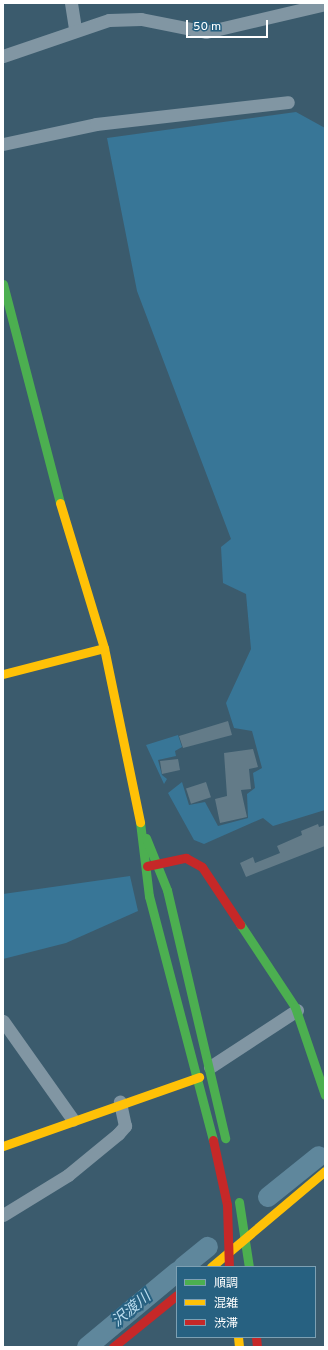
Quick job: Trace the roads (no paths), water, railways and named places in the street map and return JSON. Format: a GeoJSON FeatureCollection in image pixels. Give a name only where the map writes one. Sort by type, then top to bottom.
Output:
{"type":"FeatureCollection","features":[{"type":"Feature","properties":{"kind":"street"},"geometry":{"type":"LineString","coordinates":[[71,3],[75,29]]}},
{"type":"Feature","properties":{"kind":"street"},"geometry":{"type":"LineString","coordinates":[[3,56],[75,29],[124,18],[206,32],[325,4]]}},
{"type":"Feature","properties":{"kind":"street"},"geometry":{"type":"LineString","coordinates":[[3,144],[96,124],[288,102]]}},
{"type":"Feature","properties":{"kind":"street"},"geometry":{"type":"LineString","coordinates":[[3,284],[52,476],[104,648],[141,828],[144,867],[199,1077],[230,1219],[227,1254],[229,1266]]}},
{"type":"Feature","properties":{"kind":"street"},"geometry":{"type":"LineString","coordinates":[[3,674],[104,648]]}},
{"type":"Feature","properties":{"kind":"street"},"geometry":{"type":"LineString","coordinates":[[141,828],[158,863],[210,1067],[228,1149]]}},
{"type":"Feature","properties":{"kind":"street"},"geometry":{"type":"LineString","coordinates":[[144,867],[186,858],[202,866],[279,977],[297,1010],[325,1095]]}},
{"type":"Feature","properties":{"kind":"street"},"geometry":{"type":"LineString","coordinates":[[210,1067],[297,1010]]}},
{"type":"Feature","properties":{"kind":"street"},"geometry":{"type":"LineString","coordinates":[[3,1021],[73,1120]]}},
{"type":"Feature","properties":{"kind":"street"},"geometry":{"type":"LineString","coordinates":[[3,1146],[120,1102],[199,1077]]}},
{"type":"Feature","properties":{"kind":"street"},"geometry":{"type":"LineString","coordinates":[[3,1215],[68,1175],[118,1134],[125,1126],[120,1102]]}},
{"type":"Feature","properties":{"kind":"street"},"geometry":{"type":"LineString","coordinates":[[212,1266],[325,1171]]}},
{"type":"Feature","properties":{"kind":"street"},"geometry":{"type":"LineString","coordinates":[[237,1193],[249,1266]]}},
{"type":"Feature","properties":{"kind":"street"},"geometry":{"type":"LineString","coordinates":[[113,1347],[176,1296]]}},
{"type":"Feature","properties":{"kind":"waterway","name":"沢渡川"},"geometry":{"type":"LineString","coordinates":[[268,1197],[319,1156]]}},
{"type":"Feature","properties":{"kind":"waterway","name":"沢渡川"},"geometry":{"type":"LineString","coordinates":[[184,1266],[208,1247]]}},
{"type":"Feature","properties":{"kind":"waterway","name":"沢渡川"},"geometry":{"type":"LineString","coordinates":[[87,1347],[176,1273]]}}]}
